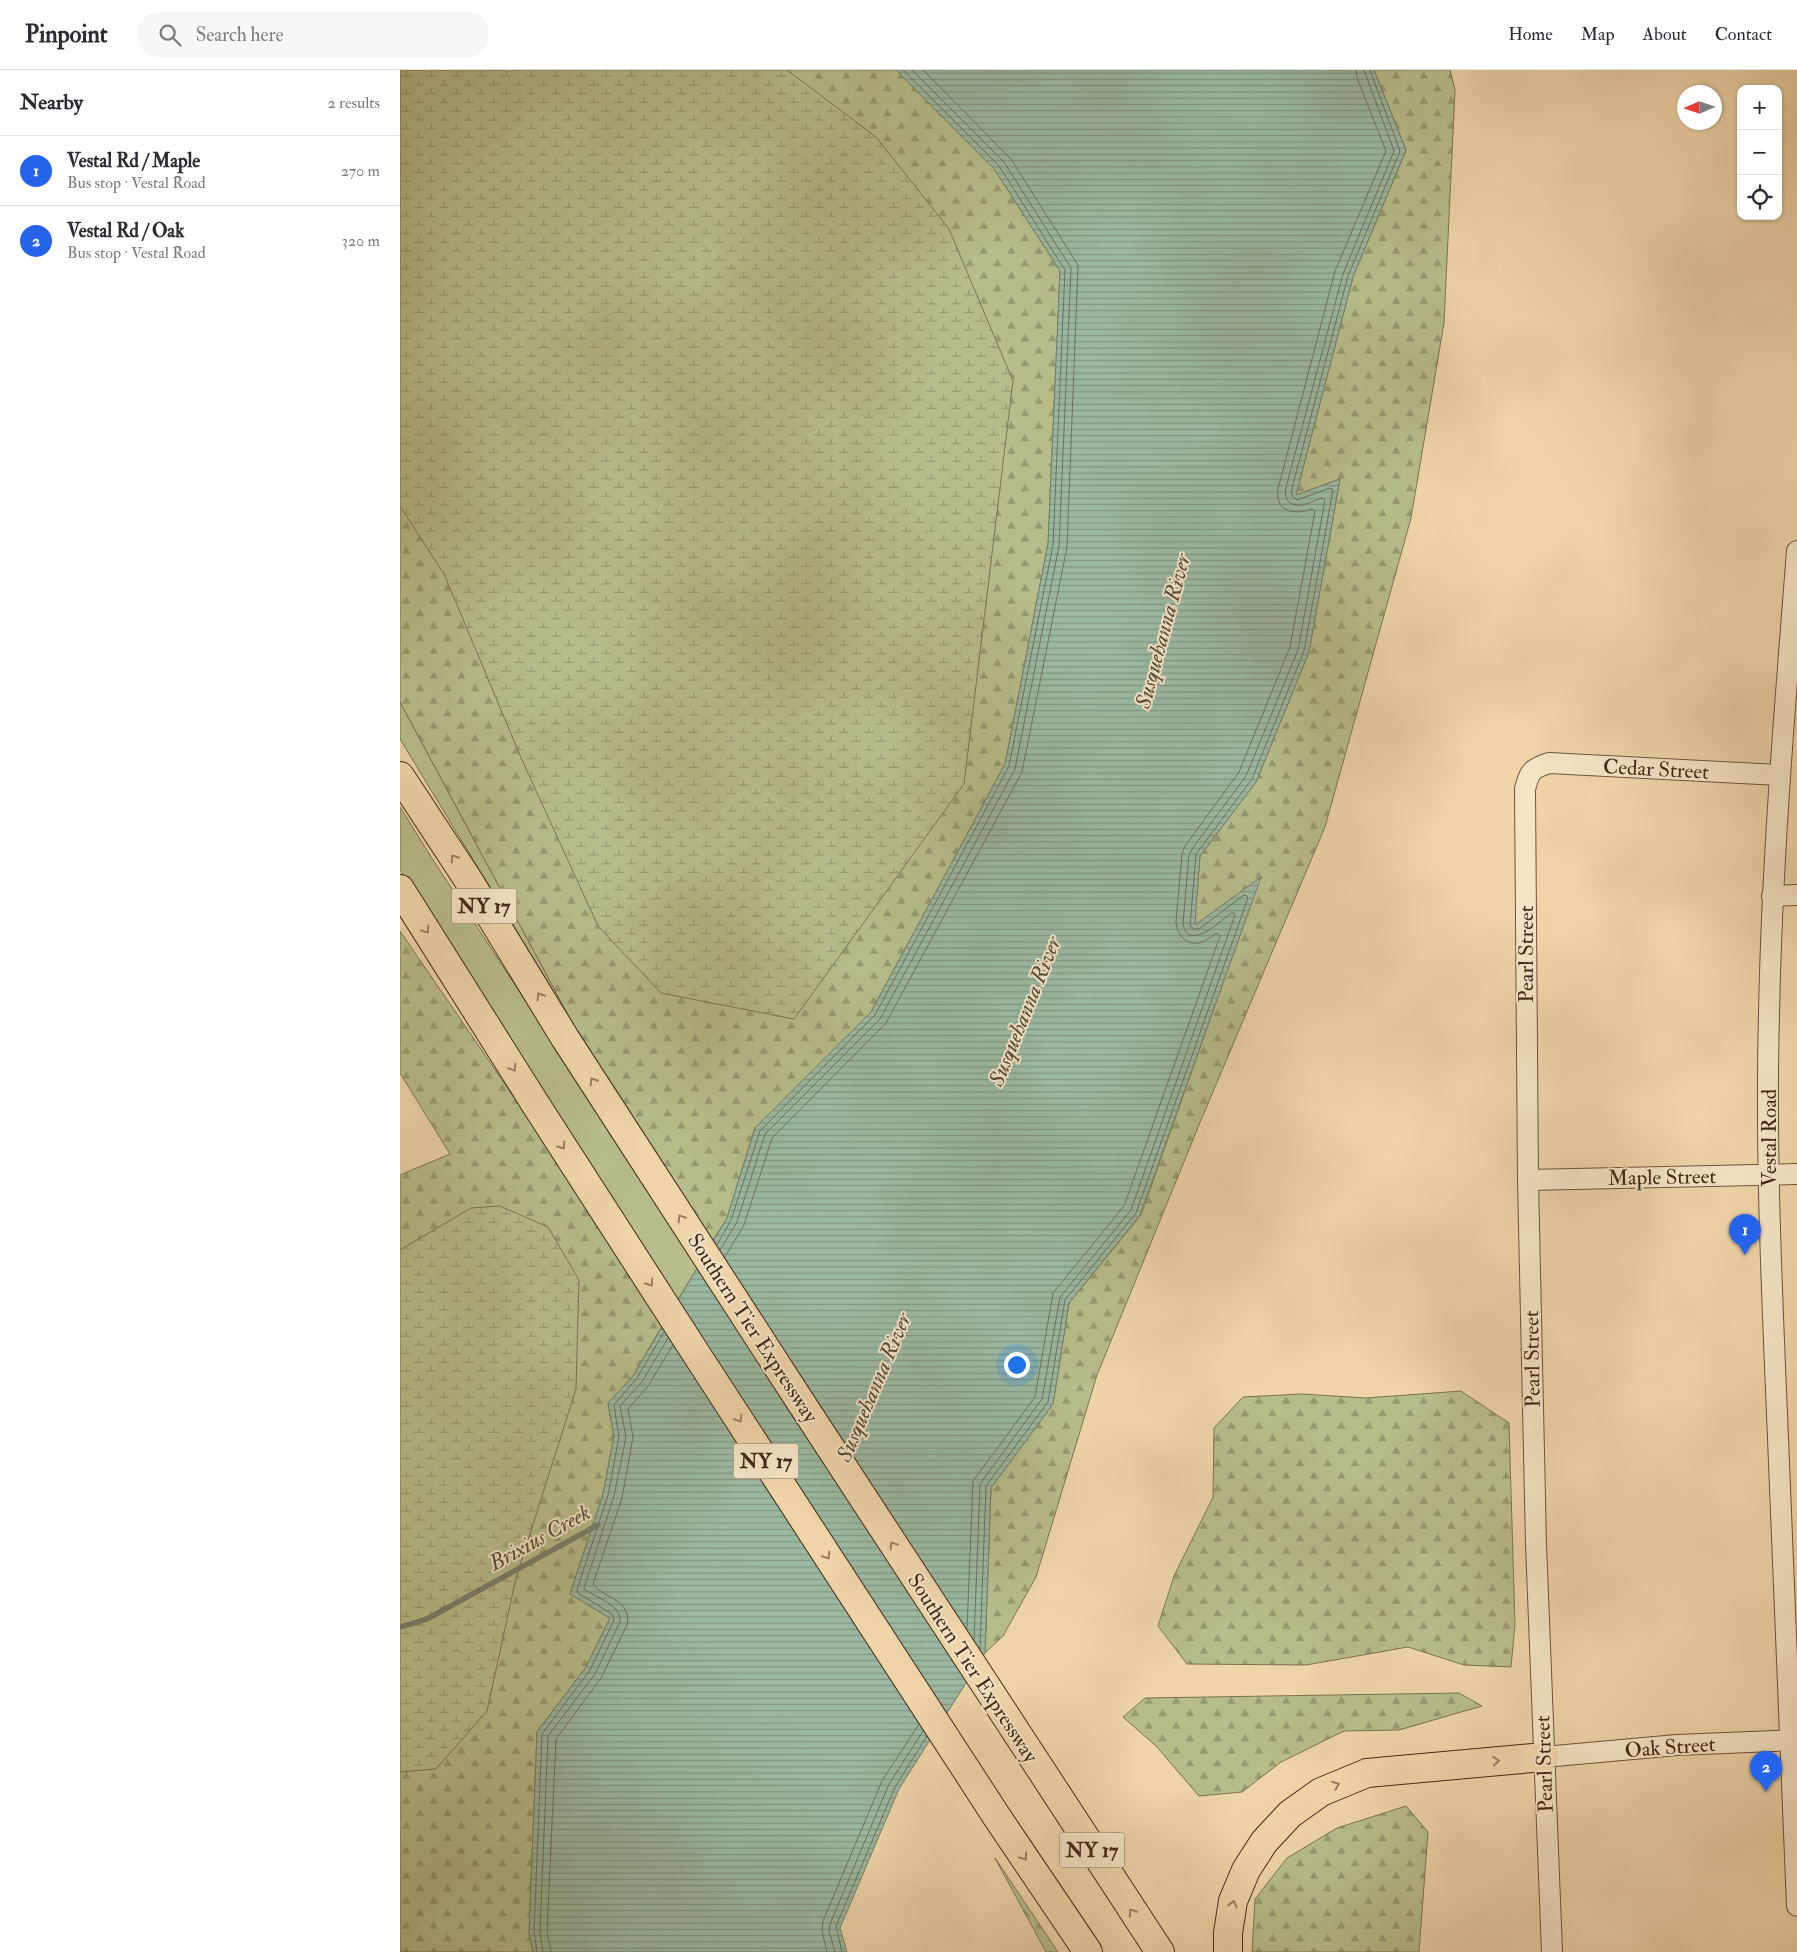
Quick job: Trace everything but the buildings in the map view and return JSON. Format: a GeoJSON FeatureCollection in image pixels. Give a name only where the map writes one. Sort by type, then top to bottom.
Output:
{"type":"FeatureCollection","features":[{"type":"Feature","properties":{"kind":"highway","name":"Southern Tier Expressway"},"geometry":{"type":"LineString","coordinates":[[400,776],[469,881],[565,1038],[1025,1748],[1160,1952]]}},
{"type":"Feature","properties":{"kind":"highway","name":"NY 17"},"geometry":{"type":"LineString","coordinates":[[400,889],[536,1105],[997,1817],[1088,1952]]}},
{"type":"Feature","properties":{"kind":"highway"},"geometry":{"type":"LineString","coordinates":[[1228,1952],[1228,1933],[1233,1901],[1246,1870],[1264,1842],[1290,1814],[1321,1792],[1367,1773],[1544,1757]]}},
{"type":"Feature","properties":{"kind":"street","name":"Vestal Road"},"geometry":{"type":"LineString","coordinates":[[1797,551],[1779,775],[1768,1016],[1768,1175],[1788,1462],[1797,1906]]}},
{"type":"Feature","properties":{"kind":"street","name":"Cedar Street"},"geometry":{"type":"LineString","coordinates":[[1534,768],[1549,763],[1779,775]]}},
{"type":"Feature","properties":{"kind":"street","name":"Pearl Street"},"geometry":{"type":"LineString","coordinates":[[1534,768],[1529,774],[1525,789],[1528,1180],[1536,1544],[1552,1952]]}},
{"type":"Feature","properties":{"kind":"street"},"geometry":{"type":"LineString","coordinates":[[1772,896],[1797,895]]}},
{"type":"Feature","properties":{"kind":"street","name":"Maple Street"},"geometry":{"type":"LineString","coordinates":[[1528,1180],[1797,1174]]}},
{"type":"Feature","properties":{"kind":"street","name":"Oak Street"},"geometry":{"type":"LineString","coordinates":[[1544,1757],[1677,1745],[1794,1740]]}},
{"type":"Feature","properties":{"kind":"green space"},"geometry":{"type":"Polygon","coordinates":[[[400,70],[896,70],[995,170],[1060,271],[1048,544],[1005,764],[871,1012],[755,1128],[727,1218],[710,1245],[573,1024],[400,702],[400,70]]]}},
{"type":"Feature","properties":{"kind":"green space"},"geometry":{"type":"Polygon","coordinates":[[[400,70],[787,70],[876,137],[949,229],[1013,381],[964,784],[794,1019],[661,993],[598,926],[522,760],[444,574],[400,506],[400,70]]]}},
{"type":"Feature","properties":{"kind":"green space"},"geometry":{"type":"Polygon","coordinates":[[[1374,70],[1450,70],[1455,90],[1444,323],[1411,518],[1325,827],[1201,1120],[1097,1375],[1036,1577],[1003,1636],[985,1653],[991,1488],[1053,1404],[1069,1303],[1141,1215],[1260,878],[1194,926],[1200,856],[1256,782],[1309,652],[1340,479],[1296,495],[1353,277],[1406,150],[1374,70]]]}},
{"type":"Feature","properties":{"kind":"green space"},"geometry":{"type":"Polygon","coordinates":[[[400,702],[573,1024],[400,739],[400,702]]]}},
{"type":"Feature","properties":{"kind":"green space"},"geometry":{"type":"Polygon","coordinates":[[[400,807],[699,1265],[674,1306],[545,1093],[400,870],[400,807]]]}},
{"type":"Feature","properties":{"kind":"green space"},"geometry":{"type":"Polygon","coordinates":[[[400,931],[666,1319],[633,1376],[608,1403],[614,1436],[603,1494],[570,1594],[610,1618],[586,1667],[537,1732],[529,1933],[533,1952],[400,1952],[400,1175],[450,1154],[400,1073],[400,931]]]}},
{"type":"Feature","properties":{"kind":"green space"},"geometry":{"type":"Polygon","coordinates":[[[500,1206],[548,1227],[579,1280],[576,1389],[516,1578],[487,1711],[436,1769],[400,1772],[400,1250],[471,1208],[500,1206]]]}},
{"type":"Feature","properties":{"kind":"green space"},"geometry":{"type":"Polygon","coordinates":[[[1461,1391],[1509,1423],[1515,1625],[1511,1667],[1464,1665],[1408,1647],[1306,1665],[1187,1664],[1158,1626],[1174,1576],[1213,1497],[1214,1428],[1243,1397],[1302,1394],[1366,1398],[1461,1391]]]}},
{"type":"Feature","properties":{"kind":"green space"},"geometry":{"type":"Polygon","coordinates":[[[1459,1693],[1482,1706],[1399,1730],[1344,1731],[1281,1762],[1242,1792],[1199,1796],[1156,1746],[1123,1717],[1145,1698],[1459,1693]]]}},
{"type":"Feature","properties":{"kind":"green space"},"geometry":{"type":"Polygon","coordinates":[[[1406,1806],[1428,1832],[1419,1952],[1252,1952],[1255,1899],[1287,1858],[1337,1828],[1406,1806]]]}},
{"type":"Feature","properties":{"kind":"green space"},"geometry":{"type":"Polygon","coordinates":[[[995,1858],[1058,1952],[1046,1952],[995,1858]]]}},
{"type":"Feature","properties":{"kind":"water","name":"Susquehanna River"},"geometry":{"type":"Polygon","coordinates":[[[896,70],[1374,70],[1406,150],[1353,277],[1296,495],[1340,479],[1309,652],[1256,782],[1200,856],[1195,925],[1261,877],[1140,1215],[1069,1303],[1053,1404],[991,1488],[985,1653],[899,1789],[840,1928],[847,1952],[533,1952],[529,1933],[537,1732],[586,1667],[610,1618],[570,1594],[603,1494],[614,1436],[608,1403],[633,1376],[727,1218],[755,1128],[871,1012],[1005,764],[1048,544],[1060,271],[995,170],[896,70]]]}},
{"type":"Feature","properties":{"kind":"waterway","name":"Brixius Creek"},"geometry":{"type":"LineString","coordinates":[[400,1627],[427,1619],[598,1525]]}},
{"type":"Feature","properties":{"kind":"place","name":"Vestal Rd / Maple"},"geometry":{"type":"Point","coordinates":[1745,1255]}},
{"type":"Feature","properties":{"kind":"place","name":"Vestal Rd / Oak"},"geometry":{"type":"Point","coordinates":[1766,1792]}}]}
